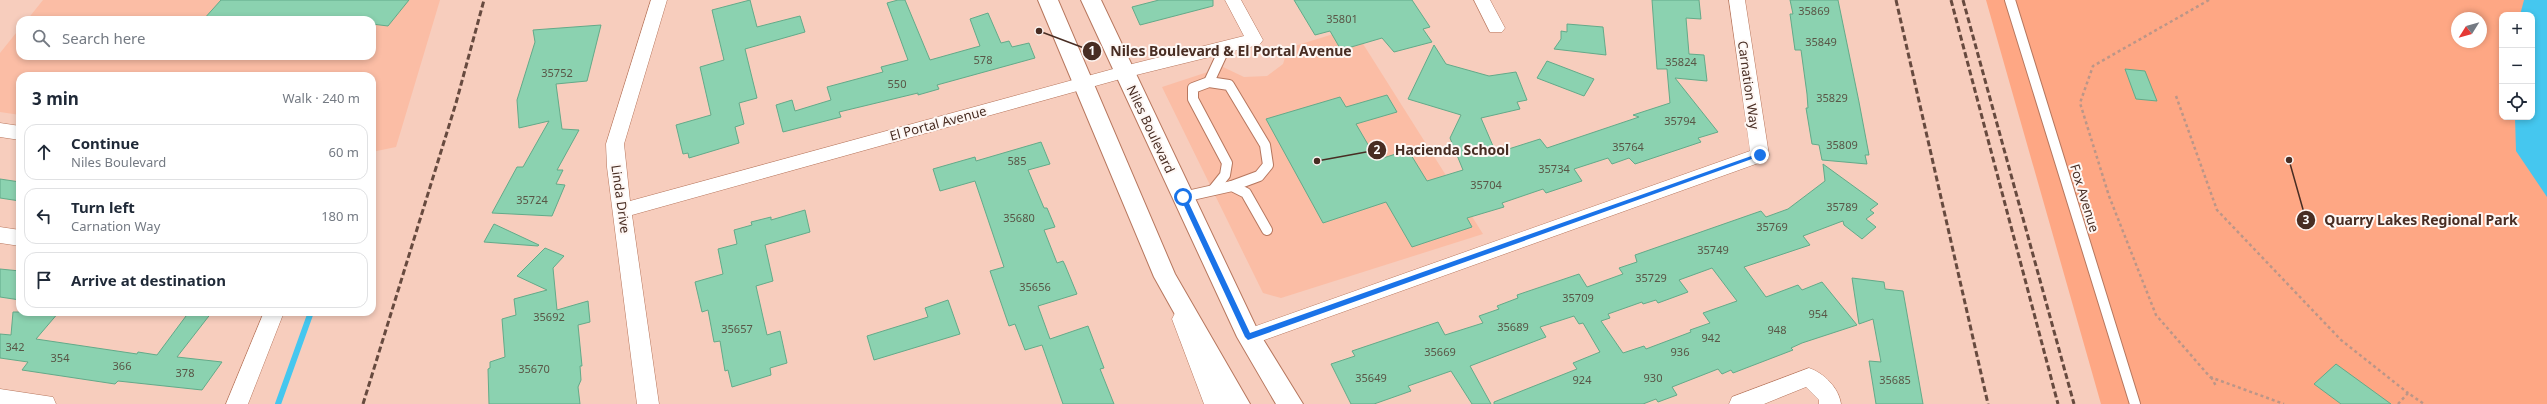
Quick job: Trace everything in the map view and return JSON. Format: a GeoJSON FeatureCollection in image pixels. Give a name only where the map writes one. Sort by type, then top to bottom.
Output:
{"type":"FeatureCollection","features":[{"type":"Feature","properties":{"kind":"main road"},"geometry":{"type":"LineString","coordinates":[[1048,0],[1165,277],[1238,404]]}},
{"type":"Feature","properties":{"kind":"main road","name":"Niles Boulevard"},"geometry":{"type":"LineString","coordinates":[[1091,0],[1248,337],[1282,393],[1291,404]]}},
{"type":"Feature","properties":{"kind":"street","name":"Linda Drive"},"geometry":{"type":"LineString","coordinates":[[648,404],[616,167],[615,144],[659,0]]}},
{"type":"Feature","properties":{"kind":"street","name":"El Portal Avenue"},"geometry":{"type":"LineString","coordinates":[[623,210],[1124,72],[1254,40],[1233,0]]}},
{"type":"Feature","properties":{"kind":"street"},"geometry":{"type":"LineString","coordinates":[[1482,0],[1496,28]]}},
{"type":"Feature","properties":{"kind":"street","name":"Carnation Way"},"geometry":{"type":"LineString","coordinates":[[1248,337],[1760,155],[1737,0]]}},
{"type":"Feature","properties":{"kind":"street"},"geometry":{"type":"LineString","coordinates":[[0,130],[16,132]]}},
{"type":"Feature","properties":{"kind":"street"},"geometry":{"type":"LineString","coordinates":[[0,235],[16,237]]}},
{"type":"Feature","properties":{"kind":"street"},"geometry":{"type":"LineString","coordinates":[[1165,277],[1215,404]]}},
{"type":"Feature","properties":{"kind":"street"},"geometry":{"type":"LineString","coordinates":[[237,404],[272,316]]}},
{"type":"Feature","properties":{"kind":"street"},"geometry":{"type":"LineString","coordinates":[[1740,404],[1809,377],[1829,396],[1830,404]]}},
{"type":"Feature","properties":{"kind":"street"},"geometry":{"type":"LineString","coordinates":[[0,398],[45,404]]}},
{"type":"Feature","properties":{"kind":"lane","name":"Fox Avenue"},"geometry":{"type":"LineString","coordinates":[[2010,0],[2135,404]]}},
{"type":"Feature","properties":{"kind":"lane"},"geometry":{"type":"LineString","coordinates":[[1208,82],[1222,54],[1218,49]]}},
{"type":"Feature","properties":{"kind":"lane"},"geometry":{"type":"LineString","coordinates":[[1183,197],[1232,186],[1259,176],[1268,165],[1265,146],[1229,85],[1208,82],[1193,88],[1194,99],[1227,163],[1225,175],[1213,190]]}},
{"type":"Feature","properties":{"kind":"lane"},"geometry":{"type":"LineString","coordinates":[[1232,186],[1246,193],[1267,230]]}},
{"type":"Feature","properties":{"kind":"path"},"geometry":{"type":"LineString","coordinates":[[2209,0],[2093,66],[2080,103],[2109,196],[2156,315],[2210,377],[2216,386]]}},
{"type":"Feature","properties":{"kind":"path"},"geometry":{"type":"LineString","coordinates":[[2176,96],[2217,210],[2341,340],[2424,404]]}},
{"type":"Feature","properties":{"kind":"path"},"geometry":{"type":"LineString","coordinates":[[2210,377],[2284,404]]}},
{"type":"Feature","properties":{"kind":"path"},"geometry":{"type":"LineString","coordinates":[[2398,404],[2408,393]]}},
{"type":"Feature","properties":{"kind":"shaded area"},"geometry":{"type":"Polygon","coordinates":[[[43,0],[440,0],[396,147],[376,151],[376,72],[16,72],[16,114],[0,112],[0,53],[16,33],[16,60],[376,60],[376,16],[30,16],[43,0]]]}},
{"type":"Feature","properties":{"kind":"shaded area"},"geometry":{"type":"Polygon","coordinates":[[[1986,0],[2547,0],[2547,404],[2101,404],[1986,0]]]}},
{"type":"Feature","properties":{"kind":"shaded area"},"geometry":{"type":"Polygon","coordinates":[[[1353,28],[1483,234],[1281,298],[1263,293],[1162,87],[1223,67],[1244,77],[1267,76],[1283,64],[1288,48],[1353,28]]]}},
{"type":"Feature","properties":{"kind":"water"},"geometry":{"type":"Polygon","coordinates":[[[2524,0],[2547,0],[2547,197],[2516,151],[2515,120],[2535,120],[2535,12],[2521,12],[2524,0]]]}},
{"type":"Feature","properties":{"kind":"building"},"geometry":{"type":"Polygon","coordinates":[[[221,0],[409,0],[388,26],[376,24],[376,16],[207,16],[221,0]]]}},
{"type":"Feature","properties":{"kind":"building"},"geometry":{"type":"Polygon","coordinates":[[[750,0],[757,27],[800,16],[805,32],[745,49],[757,98],[739,103],[744,124],[735,127],[739,143],[689,158],[688,153],[683,154],[676,125],[711,115],[700,67],[724,60],[712,10],[750,0]]]}},
{"type":"Feature","properties":{"kind":"building"},"geometry":{"type":"Polygon","coordinates":[[[905,0],[930,60],[980,46],[970,19],[988,13],[1001,43],[1009,41],[1012,47],[1029,43],[1035,58],[937,85],[939,89],[918,95],[918,93],[839,112],[841,117],[783,132],[776,105],[792,100],[795,111],[831,100],[827,87],[883,72],[881,67],[908,60],[887,3],[905,0]]]}},
{"type":"Feature","properties":{"kind":"building"},"geometry":{"type":"Polygon","coordinates":[[[1159,0],[1213,0],[1213,6],[1140,25],[1132,7],[1159,0]]]}},
{"type":"Feature","properties":{"kind":"building"},"geometry":{"type":"Polygon","coordinates":[[[1294,0],[1412,0],[1430,27],[1423,29],[1432,42],[1394,52],[1382,38],[1341,50],[1330,31],[1315,35],[1294,0]]]}},
{"type":"Feature","properties":{"kind":"building"},"geometry":{"type":"Polygon","coordinates":[[[1652,0],[1699,0],[1701,19],[1686,18],[1689,54],[1704,55],[1707,81],[1675,78],[1718,132],[1698,138],[1701,142],[1635,164],[1629,158],[1612,164],[1608,158],[1574,169],[1582,181],[1546,193],[1543,189],[1502,203],[1504,207],[1467,218],[1472,227],[1412,247],[1386,202],[1323,223],[1266,119],[1340,97],[1346,107],[1387,95],[1397,112],[1356,124],[1377,160],[1408,150],[1427,181],[1463,170],[1450,138],[1461,115],[1408,99],[1434,45],[1446,64],[1489,76],[1516,72],[1527,100],[1517,102],[1520,109],[1481,118],[1496,153],[1540,139],[1547,148],[1639,117],[1633,115],[1670,103],[1667,69],[1657,69],[1652,0]]]}},
{"type":"Feature","properties":{"kind":"building"},"geometry":{"type":"Polygon","coordinates":[[[1790,0],[1838,0],[1869,155],[1865,155],[1867,164],[1822,160],[1819,145],[1812,144],[1806,108],[1808,108],[1807,94],[1801,50],[1795,50],[1790,14],[1793,14],[1790,0]]]}},
{"type":"Feature","properties":{"kind":"building"},"geometry":{"type":"Polygon","coordinates":[[[1567,24],[1603,27],[1606,55],[1554,49],[1561,39],[1561,31],[1567,32],[1567,24]]]}},
{"type":"Feature","properties":{"kind":"building"},"geometry":{"type":"Polygon","coordinates":[[[601,25],[587,81],[556,84],[562,129],[579,130],[557,170],[563,170],[556,184],[565,185],[552,216],[492,213],[517,167],[523,167],[549,121],[519,128],[517,100],[535,42],[533,30],[601,25]]]}},
{"type":"Feature","properties":{"kind":"building"},"geometry":{"type":"Polygon","coordinates":[[[1547,61],[1594,79],[1584,96],[1537,78],[1547,61]]]}},
{"type":"Feature","properties":{"kind":"building"},"geometry":{"type":"Polygon","coordinates":[[[2125,69],[2145,71],[2157,101],[2136,99],[2125,69]]]}},
{"type":"Feature","properties":{"kind":"building"},"geometry":{"type":"Polygon","coordinates":[[[1041,142],[1050,164],[1028,170],[1044,208],[1047,208],[1055,227],[1044,230],[1057,263],[1063,261],[1077,294],[1038,306],[1050,339],[1088,326],[1104,368],[1100,369],[1114,404],[1063,404],[1042,345],[1025,350],[1015,324],[1009,326],[990,271],[1004,267],[975,181],[940,191],[933,169],[975,157],[976,161],[1041,142]]]}},
{"type":"Feature","properties":{"kind":"building"},"geometry":{"type":"Polygon","coordinates":[[[1823,164],[1878,204],[1870,210],[1874,213],[1866,219],[1876,227],[1862,239],[1844,225],[1843,221],[1803,236],[1810,245],[1744,267],[1766,297],[1798,285],[1802,290],[1822,282],[1857,325],[1802,343],[1791,348],[1793,350],[1733,373],[1731,370],[1722,374],[1718,369],[1672,387],[1677,395],[1658,402],[1656,399],[1643,404],[1494,404],[1494,402],[1577,369],[1573,363],[1600,352],[1583,323],[1579,324],[1574,316],[1540,327],[1546,337],[1470,366],[1491,404],[1472,404],[1451,371],[1408,386],[1411,391],[1374,404],[1351,404],[1331,364],[1355,356],[1352,351],[1438,322],[1445,335],[1483,323],[1479,316],[1499,309],[1497,306],[1518,298],[1517,295],[1579,274],[1587,287],[1623,274],[1619,268],[1637,262],[1635,255],[1761,211],[1766,217],[1788,209],[1825,181],[1823,164]],[[1712,268],[1679,280],[1688,292],[1658,303],[1656,300],[1643,304],[1642,302],[1608,314],[1610,318],[1601,321],[1623,353],[1644,346],[1646,349],[1691,332],[1690,330],[1710,323],[1703,313],[1737,301],[1712,268]]]}},
{"type":"Feature","properties":{"kind":"building"},"geometry":{"type":"Polygon","coordinates":[[[0,179],[16,181],[16,200],[0,198],[0,179]]]}},
{"type":"Feature","properties":{"kind":"building"},"geometry":{"type":"Polygon","coordinates":[[[805,210],[810,232],[765,245],[773,281],[756,286],[767,335],[780,331],[787,363],[770,368],[771,375],[732,387],[728,370],[725,371],[720,341],[714,342],[708,310],[702,312],[695,282],[723,274],[718,249],[737,244],[734,230],[752,225],[751,222],[771,217],[771,220],[805,210]]]}},
{"type":"Feature","properties":{"kind":"building"},"geometry":{"type":"Polygon","coordinates":[[[494,224],[539,245],[484,242],[494,224]]]}},
{"type":"Feature","properties":{"kind":"building"},"geometry":{"type":"Polygon","coordinates":[[[545,248],[564,256],[553,268],[557,310],[588,301],[590,322],[578,325],[582,366],[580,366],[581,380],[578,387],[580,404],[489,404],[488,369],[490,368],[490,362],[505,357],[502,319],[516,315],[514,299],[547,290],[517,276],[545,248]]]}},
{"type":"Feature","properties":{"kind":"building"},"geometry":{"type":"Polygon","coordinates":[[[0,269],[16,271],[16,299],[0,297],[0,269]]]}},
{"type":"Feature","properties":{"kind":"building"},"geometry":{"type":"Polygon","coordinates":[[[1852,278],[1884,282],[1885,289],[1903,291],[1923,404],[1876,404],[1869,361],[1881,362],[1873,319],[1859,324],[1852,278]]]}},
{"type":"Feature","properties":{"kind":"building"},"geometry":{"type":"Polygon","coordinates":[[[948,300],[960,334],[874,360],[867,336],[928,317],[925,308],[948,300]]]}},
{"type":"Feature","properties":{"kind":"building"},"geometry":{"type":"Polygon","coordinates":[[[13,312],[16,312],[16,316],[56,316],[36,339],[137,354],[138,352],[157,355],[186,316],[209,316],[177,357],[222,362],[202,390],[118,381],[115,384],[22,370],[28,362],[0,358],[0,334],[11,335],[13,312]]]}},
{"type":"Feature","properties":{"kind":"building"},"geometry":{"type":"Polygon","coordinates":[[[2336,364],[2391,404],[2341,404],[2314,384],[2336,364]]]}},
{"type":"Feature","properties":{"kind":"waterway"},"geometry":{"type":"LineString","coordinates":[[278,404],[310,316]]}},
{"type":"Feature","properties":{"kind":"railway"},"geometry":{"type":"LineString","coordinates":[[363,404],[456,103],[484,0]]}},
{"type":"Feature","properties":{"kind":"railway"},"geometry":{"type":"LineString","coordinates":[[1896,0],[1988,404]]}},
{"type":"Feature","properties":{"kind":"railway"},"geometry":{"type":"LineString","coordinates":[[1951,0],[2058,404]]}},
{"type":"Feature","properties":{"kind":"railway"},"geometry":{"type":"LineString","coordinates":[[1963,0],[2074,404]]}},
{"type":"Feature","properties":{"kind":"place","name":"Niles Boulevard & El Portal Avenue"},"geometry":{"type":"Point","coordinates":[1039,31]}},
{"type":"Feature","properties":{"kind":"place","name":"Quarry Lakes Regional Park"},"geometry":{"type":"Point","coordinates":[2289,160]}},
{"type":"Feature","properties":{"kind":"place","name":"Hacienda School"},"geometry":{"type":"Point","coordinates":[1317,161]}},
{"type":"Feature","properties":{"kind":"route"},"geometry":{"type":"LineString","coordinates":[[1183,197],[1248,337],[1760,155]]}}]}
